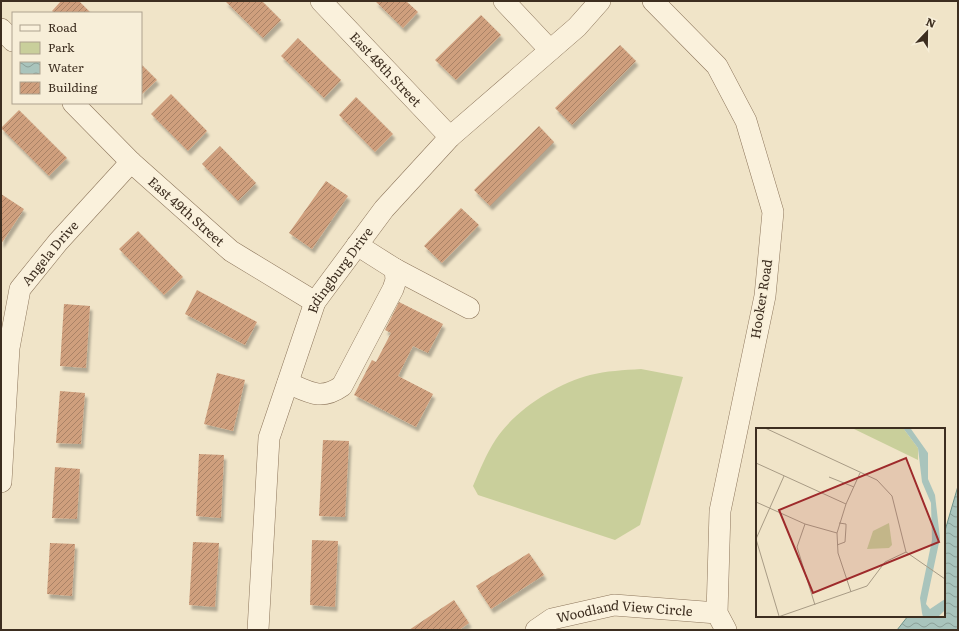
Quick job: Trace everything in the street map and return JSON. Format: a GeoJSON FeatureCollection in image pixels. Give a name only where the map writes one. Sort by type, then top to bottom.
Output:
{"type":"FeatureCollection","features":[{"type":"Feature","properties":{"kind":"street","name":"East 48th Street"},"geometry":{"type":"LineString","coordinates":[[321,1],[450,137]]}},
{"type":"Feature","properties":{"kind":"street"},"geometry":{"type":"LineString","coordinates":[[504,1],[550,50]]}},
{"type":"Feature","properties":{"kind":"street","name":"Edingburg Drive"},"geometry":{"type":"LineString","coordinates":[[258,630],[269,438],[316,302],[384,209],[450,137],[577,27],[600,1]]}},
{"type":"Feature","properties":{"kind":"street","name":"Hooker Road"},"geometry":{"type":"LineString","coordinates":[[652,1],[717,66],[746,121],[773,212],[764,296],[720,511],[722,621]]}},
{"type":"Feature","properties":{"kind":"street"},"geometry":{"type":"LineString","coordinates":[[1,29],[12,40]]}},
{"type":"Feature","properties":{"kind":"street","name":"East 49th Street"},"geometry":{"type":"LineString","coordinates":[[74,104],[131,162],[231,251],[316,302]]}},
{"type":"Feature","properties":{"kind":"street","name":"Angela Drive"},"geometry":{"type":"LineString","coordinates":[[1,482],[9,348],[20,289],[58,242],[131,162]]}},
{"type":"Feature","properties":{"kind":"street"},"geometry":{"type":"LineString","coordinates":[[357,245],[395,269],[469,308]]}},
{"type":"Feature","properties":{"kind":"street"},"geometry":{"type":"LineString","coordinates":[[288,383],[316,395],[332,392],[342,386],[393,289],[396,280],[395,269]]}},
{"type":"Feature","properties":{"kind":"street","name":"Woodland View Circle"},"geometry":{"type":"LineString","coordinates":[[536,630],[552,619],[614,605],[722,621]]}},
{"type":"Feature","properties":{"kind":"green space"},"geometry":{"type":"Polygon","coordinates":[[[641,369],[683,377],[640,525],[615,540],[478,495],[473,486],[489,450],[504,428],[525,408],[550,392],[577,379],[602,373],[641,369]]]}},
{"type":"Feature","properties":{"kind":"water"},"geometry":{"type":"Polygon","coordinates":[[[958,486],[958,630],[897,630],[907,617],[945,617],[945,531],[958,486]]]}},
{"type":"Feature","properties":{"kind":"building"},"geometry":{"type":"Polygon","coordinates":[[[61,1],[79,1],[90,12],[53,12],[52,11],[61,1]]]}},
{"type":"Feature","properties":{"kind":"building"},"geometry":{"type":"Polygon","coordinates":[[[225,1],[262,1],[281,20],[263,38],[225,1]]]}},
{"type":"Feature","properties":{"kind":"building"},"geometry":{"type":"Polygon","coordinates":[[[375,1],[406,1],[418,12],[403,28],[375,1]]]}},
{"type":"Feature","properties":{"kind":"building"},"geometry":{"type":"Polygon","coordinates":[[[481,15],[501,35],[456,80],[435,60],[481,15]]]}},
{"type":"Feature","properties":{"kind":"building"},"geometry":{"type":"Polygon","coordinates":[[[298,38],[341,80],[324,98],[281,56],[298,38]]]}},
{"type":"Feature","properties":{"kind":"building"},"geometry":{"type":"Polygon","coordinates":[[[620,45],[636,61],[572,125],[555,108],[620,45]]]}},
{"type":"Feature","properties":{"kind":"building"},"geometry":{"type":"Polygon","coordinates":[[[142,65],[157,80],[142,94],[142,65]]]}},
{"type":"Feature","properties":{"kind":"building"},"geometry":{"type":"Polygon","coordinates":[[[171,94],[207,131],[188,151],[151,114],[171,94]]]}},
{"type":"Feature","properties":{"kind":"building"},"geometry":{"type":"Polygon","coordinates":[[[356,97],[393,134],[375,152],[339,115],[356,97]]]}},
{"type":"Feature","properties":{"kind":"building"},"geometry":{"type":"Polygon","coordinates":[[[19,110],[67,158],[49,176],[1,128],[19,110]]]}},
{"type":"Feature","properties":{"kind":"building"},"geometry":{"type":"Polygon","coordinates":[[[539,126],[554,142],[490,206],[474,190],[539,126]]]}},
{"type":"Feature","properties":{"kind":"building"},"geometry":{"type":"Polygon","coordinates":[[[220,146],[256,183],[238,201],[202,164],[220,146]]]}},
{"type":"Feature","properties":{"kind":"building"},"geometry":{"type":"Polygon","coordinates":[[[326,181],[348,196],[312,249],[289,233],[326,181]]]}},
{"type":"Feature","properties":{"kind":"building"},"geometry":{"type":"Polygon","coordinates":[[[1,194],[24,209],[1,244],[1,194]]]}},
{"type":"Feature","properties":{"kind":"building"},"geometry":{"type":"Polygon","coordinates":[[[461,208],[479,225],[442,263],[424,246],[461,208]]]}},
{"type":"Feature","properties":{"kind":"building"},"geometry":{"type":"Polygon","coordinates":[[[138,231],[183,277],[164,295],[119,249],[138,231]]]}},
{"type":"Feature","properties":{"kind":"building"},"geometry":{"type":"Polygon","coordinates":[[[197,290],[257,322],[245,345],[185,314],[197,290]]]}},
{"type":"Feature","properties":{"kind":"building"},"geometry":{"type":"Polygon","coordinates":[[[399,302],[443,324],[428,353],[413,346],[398,376],[433,394],[416,427],[354,395],[372,360],[376,362],[391,333],[385,330],[399,302]]]}},
{"type":"Feature","properties":{"kind":"building"},"geometry":{"type":"Polygon","coordinates":[[[64,304],[90,306],[86,368],[60,366],[64,304]]]}},
{"type":"Feature","properties":{"kind":"building"},"geometry":{"type":"Polygon","coordinates":[[[217,373],[245,380],[233,431],[204,424],[217,373]]]}},
{"type":"Feature","properties":{"kind":"building"},"geometry":{"type":"Polygon","coordinates":[[[60,391],[85,393],[81,444],[56,443],[60,391]]]}},
{"type":"Feature","properties":{"kind":"building"},"geometry":{"type":"Polygon","coordinates":[[[323,440],[349,441],[345,517],[319,516],[323,440]]]}},
{"type":"Feature","properties":{"kind":"building"},"geometry":{"type":"Polygon","coordinates":[[[199,454],[224,455],[221,518],[196,516],[199,454]]]}},
{"type":"Feature","properties":{"kind":"building"},"geometry":{"type":"Polygon","coordinates":[[[55,467],[80,469],[77,519],[52,518],[55,467]]]}},
{"type":"Feature","properties":{"kind":"building"},"geometry":{"type":"Polygon","coordinates":[[[312,540],[338,541],[335,607],[310,605],[312,540]]]}},
{"type":"Feature","properties":{"kind":"building"},"geometry":{"type":"Polygon","coordinates":[[[193,542],[219,543],[215,607],[189,605],[193,542]]]}},
{"type":"Feature","properties":{"kind":"building"},"geometry":{"type":"Polygon","coordinates":[[[50,543],[75,544],[72,596],[47,594],[50,543]]]}},
{"type":"Feature","properties":{"kind":"building"},"geometry":{"type":"Polygon","coordinates":[[[529,553],[544,575],[491,609],[476,586],[529,553]]]}},
{"type":"Feature","properties":{"kind":"building"},"geometry":{"type":"Polygon","coordinates":[[[454,600],[469,623],[459,630],[409,630],[454,600]]]}}]}
